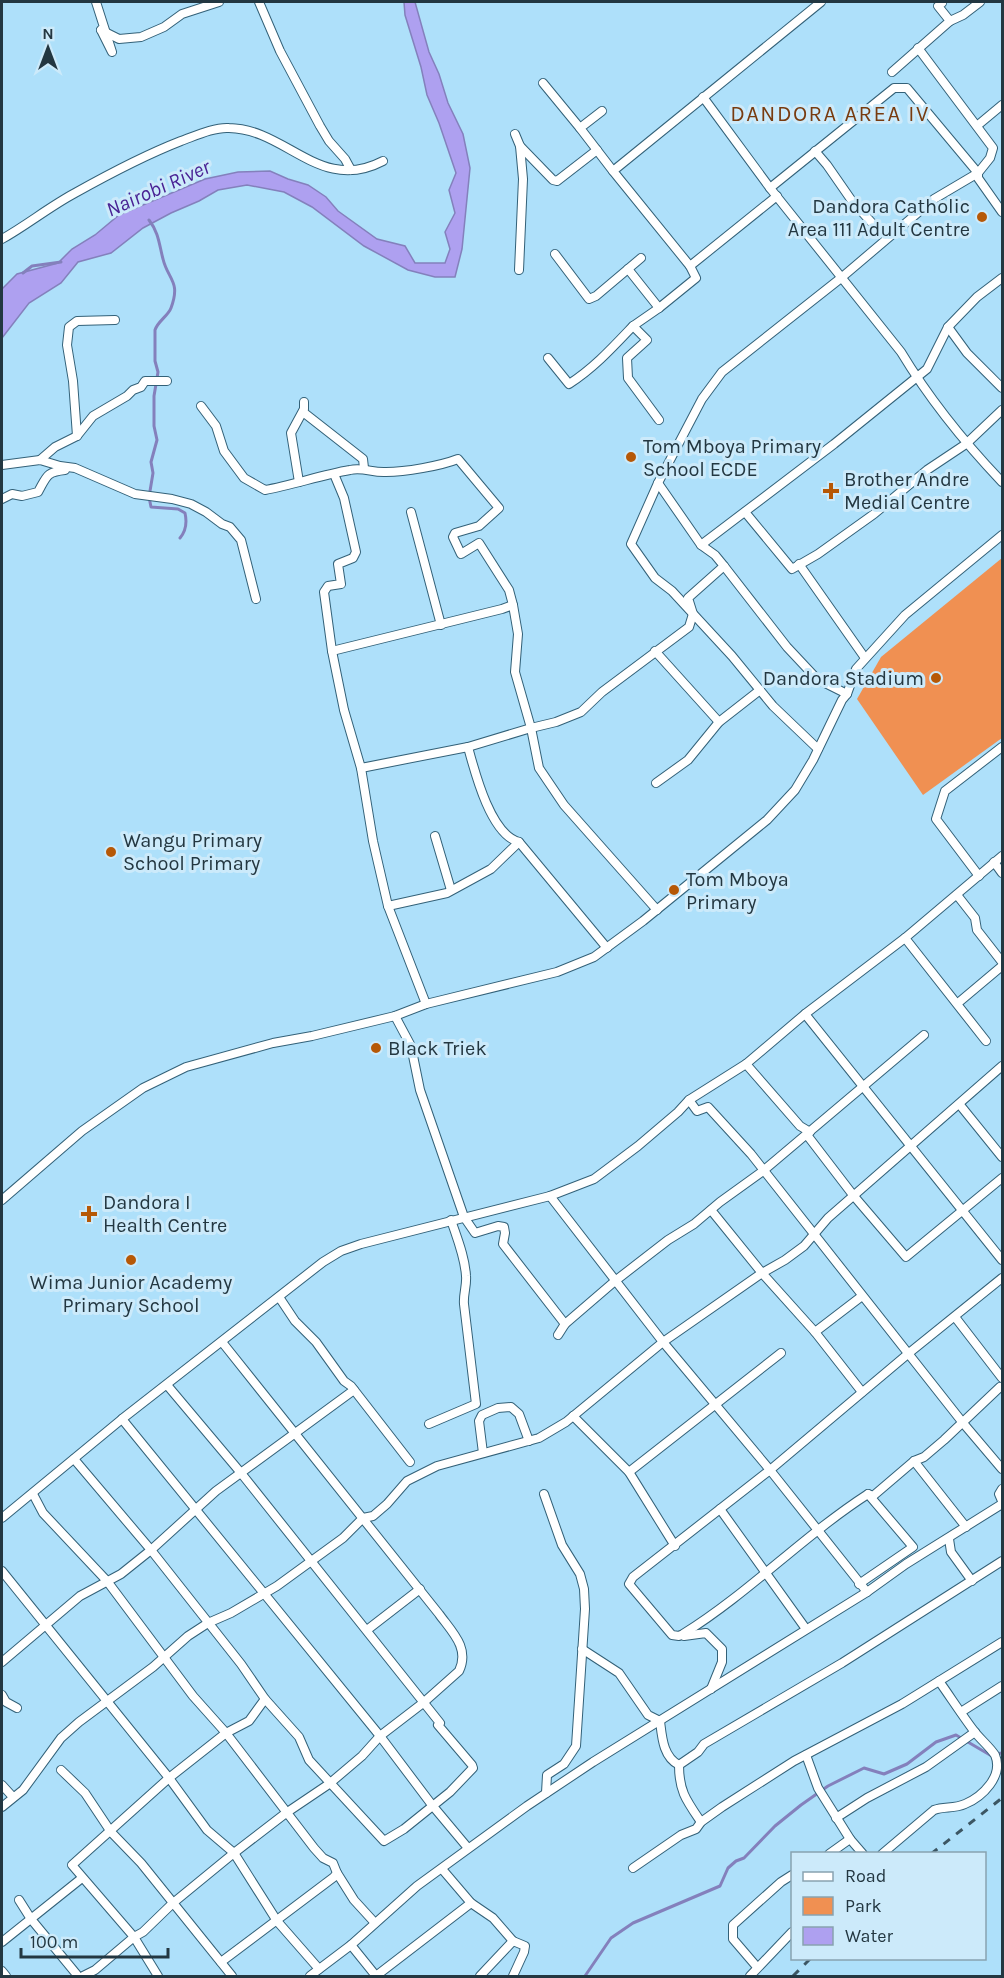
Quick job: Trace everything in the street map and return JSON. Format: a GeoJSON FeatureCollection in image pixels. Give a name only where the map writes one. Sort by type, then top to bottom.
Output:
{"type":"FeatureCollection","features":[{"type":"Feature","properties":{"kind":"street"},"geometry":{"type":"LineString","coordinates":[[96,2],[105,32],[112,52],[101,30],[110,34],[119,39],[141,37],[164,27],[182,14],[219,2]]}},
{"type":"Feature","properties":{"kind":"street"},"geometry":{"type":"LineString","coordinates":[[259,2],[280,51],[320,126],[351,170]]}},
{"type":"Feature","properties":{"kind":"street"},"geometry":{"type":"LineString","coordinates":[[613,171],[821,2]]}},
{"type":"Feature","properties":{"kind":"street"},"geometry":{"type":"LineString","coordinates":[[940,2],[942,3],[938,6],[950,21]]}},
{"type":"Feature","properties":{"kind":"street"},"geometry":{"type":"LineString","coordinates":[[892,72],[950,21],[963,15],[980,2]]}},
{"type":"Feature","properties":{"kind":"street"},"geometry":{"type":"LineString","coordinates":[[819,749],[773,706],[672,591],[655,578],[631,544],[658,483],[702,399],[722,372],[842,278],[934,199],[978,172],[990,158],[993,148],[978,125],[918,48]]}},
{"type":"Feature","properties":{"kind":"street"},"geometry":{"type":"LineString","coordinates":[[543,83],[690,266],[696,278],[633,326],[602,359],[569,384],[548,358]]}},
{"type":"Feature","properties":{"kind":"street"},"geometry":{"type":"LineString","coordinates":[[770,188],[894,88],[907,88],[978,172],[978,178],[1002,212]]}},
{"type":"Feature","properties":{"kind":"street"},"geometry":{"type":"LineString","coordinates":[[703,98],[770,188],[901,352],[917,378],[966,444],[1002,482]]}},
{"type":"Feature","properties":{"kind":"street"},"geometry":{"type":"LineString","coordinates":[[978,125],[1002,105]]}},
{"type":"Feature","properties":{"kind":"street"},"geometry":{"type":"LineString","coordinates":[[580,128],[602,111]]}},
{"type":"Feature","properties":{"kind":"street"},"geometry":{"type":"LineString","coordinates":[[2,239],[75,193],[158,150],[200,134],[229,128],[261,134],[312,162],[334,170],[351,170],[383,161]]}},
{"type":"Feature","properties":{"kind":"street"},"geometry":{"type":"LineString","coordinates":[[515,134],[520,146],[523,179],[519,270]]}},
{"type":"Feature","properties":{"kind":"street"},"geometry":{"type":"LineString","coordinates":[[520,146],[556,181],[597,150]]}},
{"type":"Feature","properties":{"kind":"street"},"geometry":{"type":"LineString","coordinates":[[815,151],[872,224]]}},
{"type":"Feature","properties":{"kind":"street"},"geometry":{"type":"LineString","coordinates":[[690,266],[777,196]]}},
{"type":"Feature","properties":{"kind":"street"},"geometry":{"type":"LineString","coordinates":[[555,254],[589,299],[596,296],[641,258]]}},
{"type":"Feature","properties":{"kind":"street"},"geometry":{"type":"LineString","coordinates":[[628,269],[659,308]]}},
{"type":"Feature","properties":{"kind":"street"},"geometry":{"type":"LineString","coordinates":[[702,545],[917,378],[927,369],[948,327],[977,297],[1002,278]]}},
{"type":"Feature","properties":{"kind":"street"},"geometry":{"type":"LineString","coordinates":[[77,436],[73,381],[67,345],[69,327],[77,321],[115,320]]}},
{"type":"Feature","properties":{"kind":"street"},"geometry":{"type":"LineString","coordinates":[[633,326],[647,340],[627,358],[628,378],[659,420]]}},
{"type":"Feature","properties":{"kind":"street"},"geometry":{"type":"LineString","coordinates":[[948,327],[967,353],[1002,388]]}},
{"type":"Feature","properties":{"kind":"street"},"geometry":{"type":"LineString","coordinates":[[40,460],[56,447],[77,436],[93,416],[127,396],[132,390],[141,387],[145,381],[160,380]]}},
{"type":"Feature","properties":{"kind":"street"},"geometry":{"type":"LineString","coordinates":[[300,482],[291,433],[304,410],[304,402]]}},
{"type":"Feature","properties":{"kind":"street"},"geometry":{"type":"LineString","coordinates":[[201,406],[216,426],[224,451],[244,478],[265,490],[349,470],[364,468],[374,472],[401,471],[458,459],[499,508],[479,526],[455,533],[453,537],[461,554],[479,543],[509,590],[518,634],[515,672],[531,728],[539,768],[564,805],[657,910]]}},
{"type":"Feature","properties":{"kind":"street"},"geometry":{"type":"LineString","coordinates":[[745,512],[792,569],[818,554],[874,514],[927,470],[966,444],[1002,410]]}},
{"type":"Feature","properties":{"kind":"street"},"geometry":{"type":"LineString","coordinates":[[303,412],[363,459],[364,468]]}},
{"type":"Feature","properties":{"kind":"street"},"geometry":{"type":"LineString","coordinates":[[2,465],[40,460],[75,468],[135,494],[190,504],[230,527],[242,540],[256,598]]}},
{"type":"Feature","properties":{"kind":"street"},"geometry":{"type":"LineString","coordinates":[[2,499],[12,494],[22,496],[37,492],[52,471],[75,468]]}},
{"type":"Feature","properties":{"kind":"street"},"geometry":{"type":"LineString","coordinates":[[334,474],[344,498],[356,552],[353,558],[338,564],[341,584],[328,586],[325,590],[332,651],[344,710],[361,768],[388,906],[426,1005]]}},
{"type":"Feature","properties":{"kind":"street"},"geometry":{"type":"LineString","coordinates":[[658,483],[702,545],[715,555],[787,647],[816,679],[847,694]]}},
{"type":"Feature","properties":{"kind":"street"},"geometry":{"type":"LineString","coordinates":[[411,512],[441,625]]}},
{"type":"Feature","properties":{"kind":"street"},"geometry":{"type":"LineString","coordinates":[[2,1200],[82,1131],[143,1088],[183,1068],[263,1046],[395,1016],[426,1005],[556,972],[594,957],[657,910],[767,820],[795,790],[819,749],[847,694],[856,669],[864,658],[905,615],[1001,538]]}},
{"type":"Feature","properties":{"kind":"street"},"geometry":{"type":"LineString","coordinates":[[800,564],[864,658]]}},
{"type":"Feature","properties":{"kind":"street"},"geometry":{"type":"LineString","coordinates":[[361,768],[468,747],[556,722],[581,712],[602,692],[689,627],[693,614],[688,598],[724,566]]}},
{"type":"Feature","properties":{"kind":"street"},"geometry":{"type":"LineString","coordinates":[[332,651],[513,605]]}},
{"type":"Feature","properties":{"kind":"street"},"geometry":{"type":"LineString","coordinates":[[655,651],[719,722]]}},
{"type":"Feature","properties":{"kind":"street"},"geometry":{"type":"LineString","coordinates":[[656,783],[688,760],[719,722],[760,690]]}},
{"type":"Feature","properties":{"kind":"street"},"geometry":{"type":"LineString","coordinates":[[468,747],[486,808],[511,840],[519,842],[607,948]]}},
{"type":"Feature","properties":{"kind":"street"},"geometry":{"type":"LineString","coordinates":[[979,876],[936,819],[945,791],[1002,747]]}},
{"type":"Feature","properties":{"kind":"street"},"geometry":{"type":"LineString","coordinates":[[435,836],[451,890]]}},
{"type":"Feature","properties":{"kind":"street"},"geometry":{"type":"LineString","coordinates":[[388,906],[447,893],[491,869],[519,842]]}},
{"type":"Feature","properties":{"kind":"street"},"geometry":{"type":"LineString","coordinates":[[2,1518],[122,1419],[322,1262],[341,1251],[451,1220],[550,1196],[594,1179],[638,1146],[689,1100],[746,1064],[805,1014],[905,938],[1002,856]]}},
{"type":"Feature","properties":{"kind":"street"},"geometry":{"type":"LineString","coordinates":[[994,862],[1002,873]]}},
{"type":"Feature","properties":{"kind":"street"},"geometry":{"type":"LineString","coordinates":[[957,895],[975,918],[977,930],[1002,964],[958,1004]]}},
{"type":"Feature","properties":{"kind":"street"},"geometry":{"type":"LineString","coordinates":[[905,938],[986,1041]]}},
{"type":"Feature","properties":{"kind":"street"},"geometry":{"type":"LineString","coordinates":[[805,1014],[1002,1260]]}},
{"type":"Feature","properties":{"kind":"street"},"geometry":{"type":"LineString","coordinates":[[395,1016],[411,1046],[420,1090],[464,1217],[475,1233],[498,1226],[504,1227],[506,1230],[503,1244],[565,1324]]}},
{"type":"Feature","properties":{"kind":"street"},"geometry":{"type":"LineString","coordinates":[[558,1335],[565,1324],[615,1281],[763,1171],[924,1035]]}},
{"type":"Feature","properties":{"kind":"street"},"geometry":{"type":"LineString","coordinates":[[746,1064],[800,1126],[809,1133],[854,1195],[906,1257],[1002,1178]]}},
{"type":"Feature","properties":{"kind":"street"},"geometry":{"type":"LineString","coordinates":[[2,1807],[23,1790],[61,1738],[106,1701],[165,1658],[188,1636],[208,1623],[265,1595],[343,1538],[363,1518],[373,1516],[387,1504],[407,1481],[437,1466],[529,1441],[553,1430],[663,1342],[804,1246],[828,1218],[1002,1066]]}},
{"type":"Feature","properties":{"kind":"street"},"geometry":{"type":"LineString","coordinates":[[689,1100],[697,1111],[708,1107],[751,1154],[963,1423],[1002,1469]]}},
{"type":"Feature","properties":{"kind":"street"},"geometry":{"type":"LineString","coordinates":[[960,1105],[1002,1157]]}},
{"type":"Feature","properties":{"kind":"street"},"geometry":{"type":"LineString","coordinates":[[550,1196],[663,1342],[770,1470],[867,1592]]}},
{"type":"Feature","properties":{"kind":"street"},"geometry":{"type":"LineString","coordinates":[[711,1210],[762,1273],[815,1332],[862,1392]]}},
{"type":"Feature","properties":{"kind":"street"},"geometry":{"type":"LineString","coordinates":[[429,1424],[476,1404],[463,1293],[467,1279],[464,1260],[451,1220]]}},
{"type":"Feature","properties":{"kind":"street"},"geometry":{"type":"LineString","coordinates":[[711,1689],[722,1662],[722,1649],[706,1633],[674,1636],[629,1582],[770,1470],[1002,1278]]}},
{"type":"Feature","properties":{"kind":"street"},"geometry":{"type":"LineString","coordinates":[[815,1332],[862,1296]]}},
{"type":"Feature","properties":{"kind":"street"},"geometry":{"type":"LineString","coordinates":[[279,1297],[295,1321],[316,1342],[344,1381],[354,1390],[410,1462]]}},
{"type":"Feature","properties":{"kind":"street"},"geometry":{"type":"LineString","coordinates":[[868,1494],[873,1496],[914,1461],[924,1457],[1002,1385],[955,1317]]}},
{"type":"Feature","properties":{"kind":"street"},"geometry":{"type":"LineString","coordinates":[[83,1977],[143,1932],[173,1903],[234,1853],[286,1813],[329,1784],[362,1756],[380,1736],[459,1671],[463,1658],[460,1643],[420,1589],[222,1342]]}},
{"type":"Feature","properties":{"kind":"street"},"geometry":{"type":"LineString","coordinates":[[629,1472],[781,1353]]}},
{"type":"Feature","properties":{"kind":"street"},"geometry":{"type":"LineString","coordinates":[[74,1459],[151,1551],[266,1699],[299,1737],[309,1760],[384,1841],[450,1792],[473,1766],[438,1725],[440,1723],[242,1473],[167,1385]]}},
{"type":"Feature","properties":{"kind":"street"},"geometry":{"type":"LineString","coordinates":[[2,1662],[80,1596],[121,1574],[151,1551],[196,1509],[354,1390]]}},
{"type":"Feature","properties":{"kind":"street"},"geometry":{"type":"LineString","coordinates":[[483,1453],[479,1421],[482,1415],[498,1408],[511,1407],[519,1414],[529,1441]]}},
{"type":"Feature","properties":{"kind":"street"},"geometry":{"type":"LineString","coordinates":[[573,1416],[629,1472],[675,1546]]}},
{"type":"Feature","properties":{"kind":"street"},"geometry":{"type":"LineString","coordinates":[[122,1419],[380,1736],[468,1848]]}},
{"type":"Feature","properties":{"kind":"street"},"geometry":{"type":"LineString","coordinates":[[914,1461],[966,1527]]}},
{"type":"Feature","properties":{"kind":"street"},"geometry":{"type":"LineString","coordinates":[[310,1977],[351,1945],[417,1886],[468,1848],[546,1793],[949,1539],[1002,1502],[999,1494],[1002,1489]]}},
{"type":"Feature","properties":{"kind":"street"},"geometry":{"type":"LineString","coordinates":[[33,1494],[43,1513],[107,1581],[193,1696],[226,1733],[322,1858],[333,1863],[354,1900],[375,1923]]}},
{"type":"Feature","properties":{"kind":"street"},"geometry":{"type":"LineString","coordinates":[[544,1494],[562,1545],[580,1574],[585,1609],[576,1746],[564,1764],[546,1775],[546,1793]]}},
{"type":"Feature","properties":{"kind":"street"},"geometry":{"type":"LineString","coordinates":[[680,1636],[716,1611],[818,1529],[868,1494]]}},
{"type":"Feature","properties":{"kind":"street"},"geometry":{"type":"LineString","coordinates":[[859,1584],[913,1547],[868,1494]]}},
{"type":"Feature","properties":{"kind":"street"},"geometry":{"type":"LineString","coordinates":[[720,1509],[807,1629]]}},
{"type":"Feature","properties":{"kind":"street"},"geometry":{"type":"LineString","coordinates":[[949,1539],[951,1552],[972,1581]]}},
{"type":"Feature","properties":{"kind":"street"},"geometry":{"type":"LineString","coordinates":[[679,1765],[698,1752],[704,1744],[795,1691],[1002,1561]]}},
{"type":"Feature","properties":{"kind":"street"},"geometry":{"type":"LineString","coordinates":[[2,1571],[169,1778],[207,1830],[234,1853],[278,1921],[319,1969]]}},
{"type":"Feature","properties":{"kind":"street"},"geometry":{"type":"LineString","coordinates":[[367,1630],[420,1589]]}},
{"type":"Feature","properties":{"kind":"street"},"geometry":{"type":"LineString","coordinates":[[633,1868],[681,1835],[696,1829],[701,1822],[794,1761],[902,1704],[1002,1642]]}},
{"type":"Feature","properties":{"kind":"street"},"geometry":{"type":"LineString","coordinates":[[582,1649],[619,1673],[648,1715],[660,1721]]}},
{"type":"Feature","properties":{"kind":"street"},"geometry":{"type":"LineString","coordinates":[[884,1852],[934,1810],[956,1808],[967,1804],[993,1783],[998,1765],[996,1756],[975,1732],[939,1681]]}},
{"type":"Feature","properties":{"kind":"street"},"geometry":{"type":"LineString","coordinates":[[961,1712],[1002,1686]]}},
{"type":"Feature","properties":{"kind":"street"},"geometry":{"type":"LineString","coordinates":[[2,1695],[6,1702],[17,1708]]}},
{"type":"Feature","properties":{"kind":"street"},"geometry":{"type":"LineString","coordinates":[[158,1977],[134,1937],[72,1865],[169,1778],[226,1733],[249,1721],[266,1699]]}},
{"type":"Feature","properties":{"kind":"street"},"geometry":{"type":"LineString","coordinates":[[660,1721],[664,1745],[673,1761],[679,1765]]}},
{"type":"Feature","properties":{"kind":"street"},"geometry":{"type":"LineString","coordinates":[[836,1818],[867,1798],[926,1767],[975,1732]]}},
{"type":"Feature","properties":{"kind":"street"},"geometry":{"type":"LineString","coordinates":[[806,1755],[819,1788],[836,1818],[862,1852]]}},
{"type":"Feature","properties":{"kind":"street"},"geometry":{"type":"LineString","coordinates":[[679,1765],[679,1781],[683,1796],[701,1822]]}},
{"type":"Feature","properties":{"kind":"street"},"geometry":{"type":"LineString","coordinates":[[61,1770],[85,1793],[111,1832],[141,1863],[232,1977]]}},
{"type":"Feature","properties":{"kind":"street"},"geometry":{"type":"LineString","coordinates":[[2,1785],[12,1796]]}},
{"type":"Feature","properties":{"kind":"street"},"geometry":{"type":"LineString","coordinates":[[832,1852],[850,1839]]}},
{"type":"Feature","properties":{"kind":"street"},"geometry":{"type":"LineString","coordinates":[[442,1869],[471,1903],[493,1918],[513,1941],[525,1946],[513,1977]]}},
{"type":"Feature","properties":{"kind":"street"},"geometry":{"type":"LineString","coordinates":[[221,1962],[278,1921],[337,1873]]}},
{"type":"Feature","properties":{"kind":"street"},"geometry":{"type":"LineString","coordinates":[[757,1967],[733,1940],[733,1925],[791,1876]]}},
{"type":"Feature","properties":{"kind":"street"},"geometry":{"type":"LineString","coordinates":[[2,1942],[82,1878]]}},
{"type":"Feature","properties":{"kind":"street"},"geometry":{"type":"LineString","coordinates":[[19,1900],[78,1977]]}},
{"type":"Feature","properties":{"kind":"street"},"geometry":{"type":"LineString","coordinates":[[351,1945],[376,1976],[471,1903]]}},
{"type":"Feature","properties":{"kind":"street"},"geometry":{"type":"LineString","coordinates":[[750,1977],[791,1933]]}},
{"type":"Feature","properties":{"kind":"street"},"geometry":{"type":"LineString","coordinates":[[480,1976],[513,1941]]}},
{"type":"Feature","properties":{"kind":"street"},"geometry":{"type":"LineString","coordinates":[[2,1971],[6,1977]]}},
{"type":"Feature","properties":{"kind":"green space","name":"Dandora Stadium"},"geometry":{"type":"Polygon","coordinates":[[[1002,558],[1002,738],[923,795],[857,699],[881,657],[1002,558]]]}},
{"type":"Feature","properties":{"kind":"water"},"geometry":{"type":"Polygon","coordinates":[[[404,2],[415,2],[429,52],[448,103],[463,134],[470,168],[462,249],[455,277],[435,277],[408,270],[364,246],[312,207],[284,192],[247,185],[218,190],[143,228],[111,253],[78,262],[61,283],[29,303],[2,338],[2,289],[17,274],[58,263],[72,249],[95,235],[119,215],[205,179],[238,172],[270,171],[308,185],[326,197],[338,211],[377,239],[405,246],[415,263],[445,263],[450,249],[445,232],[455,213],[449,190],[456,173],[427,95],[405,15],[404,2]]]}},
{"type":"Feature","properties":{"kind":"waterway"},"geometry":{"type":"LineString","coordinates":[[149,220],[157,234],[165,266],[173,281],[175,292],[170,311],[155,330],[155,361],[158,372],[154,396],[154,426],[157,440],[151,462],[153,473],[149,497],[151,507],[178,509],[185,513],[186,526],[180,538]]}},
{"type":"Feature","properties":{"kind":"waterway"},"geometry":{"type":"LineString","coordinates":[[23,273],[32,266],[61,262]]}},
{"type":"Feature","properties":{"kind":"waterway"},"geometry":{"type":"LineString","coordinates":[[585,1976],[611,1938],[633,1923],[720,1886],[728,1868],[744,1858],[775,1826],[828,1786],[864,1768],[884,1774],[907,1764],[936,1742],[956,1735],[990,1755],[1002,1753]]}},
{"type":"Feature","properties":{"kind":"railway"},"geometry":{"type":"LineString","coordinates":[[934,1852],[1002,1798]]}},
{"type":"Feature","properties":{"kind":"railway"},"geometry":{"type":"LineString","coordinates":[[793,1976],[809,1960]]}},
{"type":"Feature","properties":{"kind":"place","name":"Dandora Catholic Area 111 Adult Centre"},"geometry":{"type":"Point","coordinates":[982,217]}},
{"type":"Feature","properties":{"kind":"place","name":"Tom Mboya Primary School ECDE"},"geometry":{"type":"Point","coordinates":[631,457]}},
{"type":"Feature","properties":{"kind":"place","name":"Brother Andre Medial Centre"},"geometry":{"type":"Point","coordinates":[831,491]}},
{"type":"Feature","properties":{"kind":"place","name":"Dandora Stadium"},"geometry":{"type":"Point","coordinates":[936,678]}},
{"type":"Feature","properties":{"kind":"place","name":"Wangu Primary School Primary"},"geometry":{"type":"Point","coordinates":[111,852]}},
{"type":"Feature","properties":{"kind":"place","name":"Tom Mboya Primary"},"geometry":{"type":"Point","coordinates":[674,890]}},
{"type":"Feature","properties":{"kind":"place","name":"Black Triek"},"geometry":{"type":"Point","coordinates":[376,1048]}},
{"type":"Feature","properties":{"kind":"place","name":"Dandora I Health Centre"},"geometry":{"type":"Point","coordinates":[89,1214]}},
{"type":"Feature","properties":{"kind":"place","name":"Wima Junior Academy Primary School"},"geometry":{"type":"Point","coordinates":[131,1260]}},
{"type":"Feature","properties":{"kind":"district","name":"DANDORA AREA IV"},"geometry":{"type":"Point","coordinates":[830,113]}},
{"type":"Feature","properties":{"kind":"water label","name":"Nairobi River"},"geometry":{"type":"Point","coordinates":[158,188]}}]}
